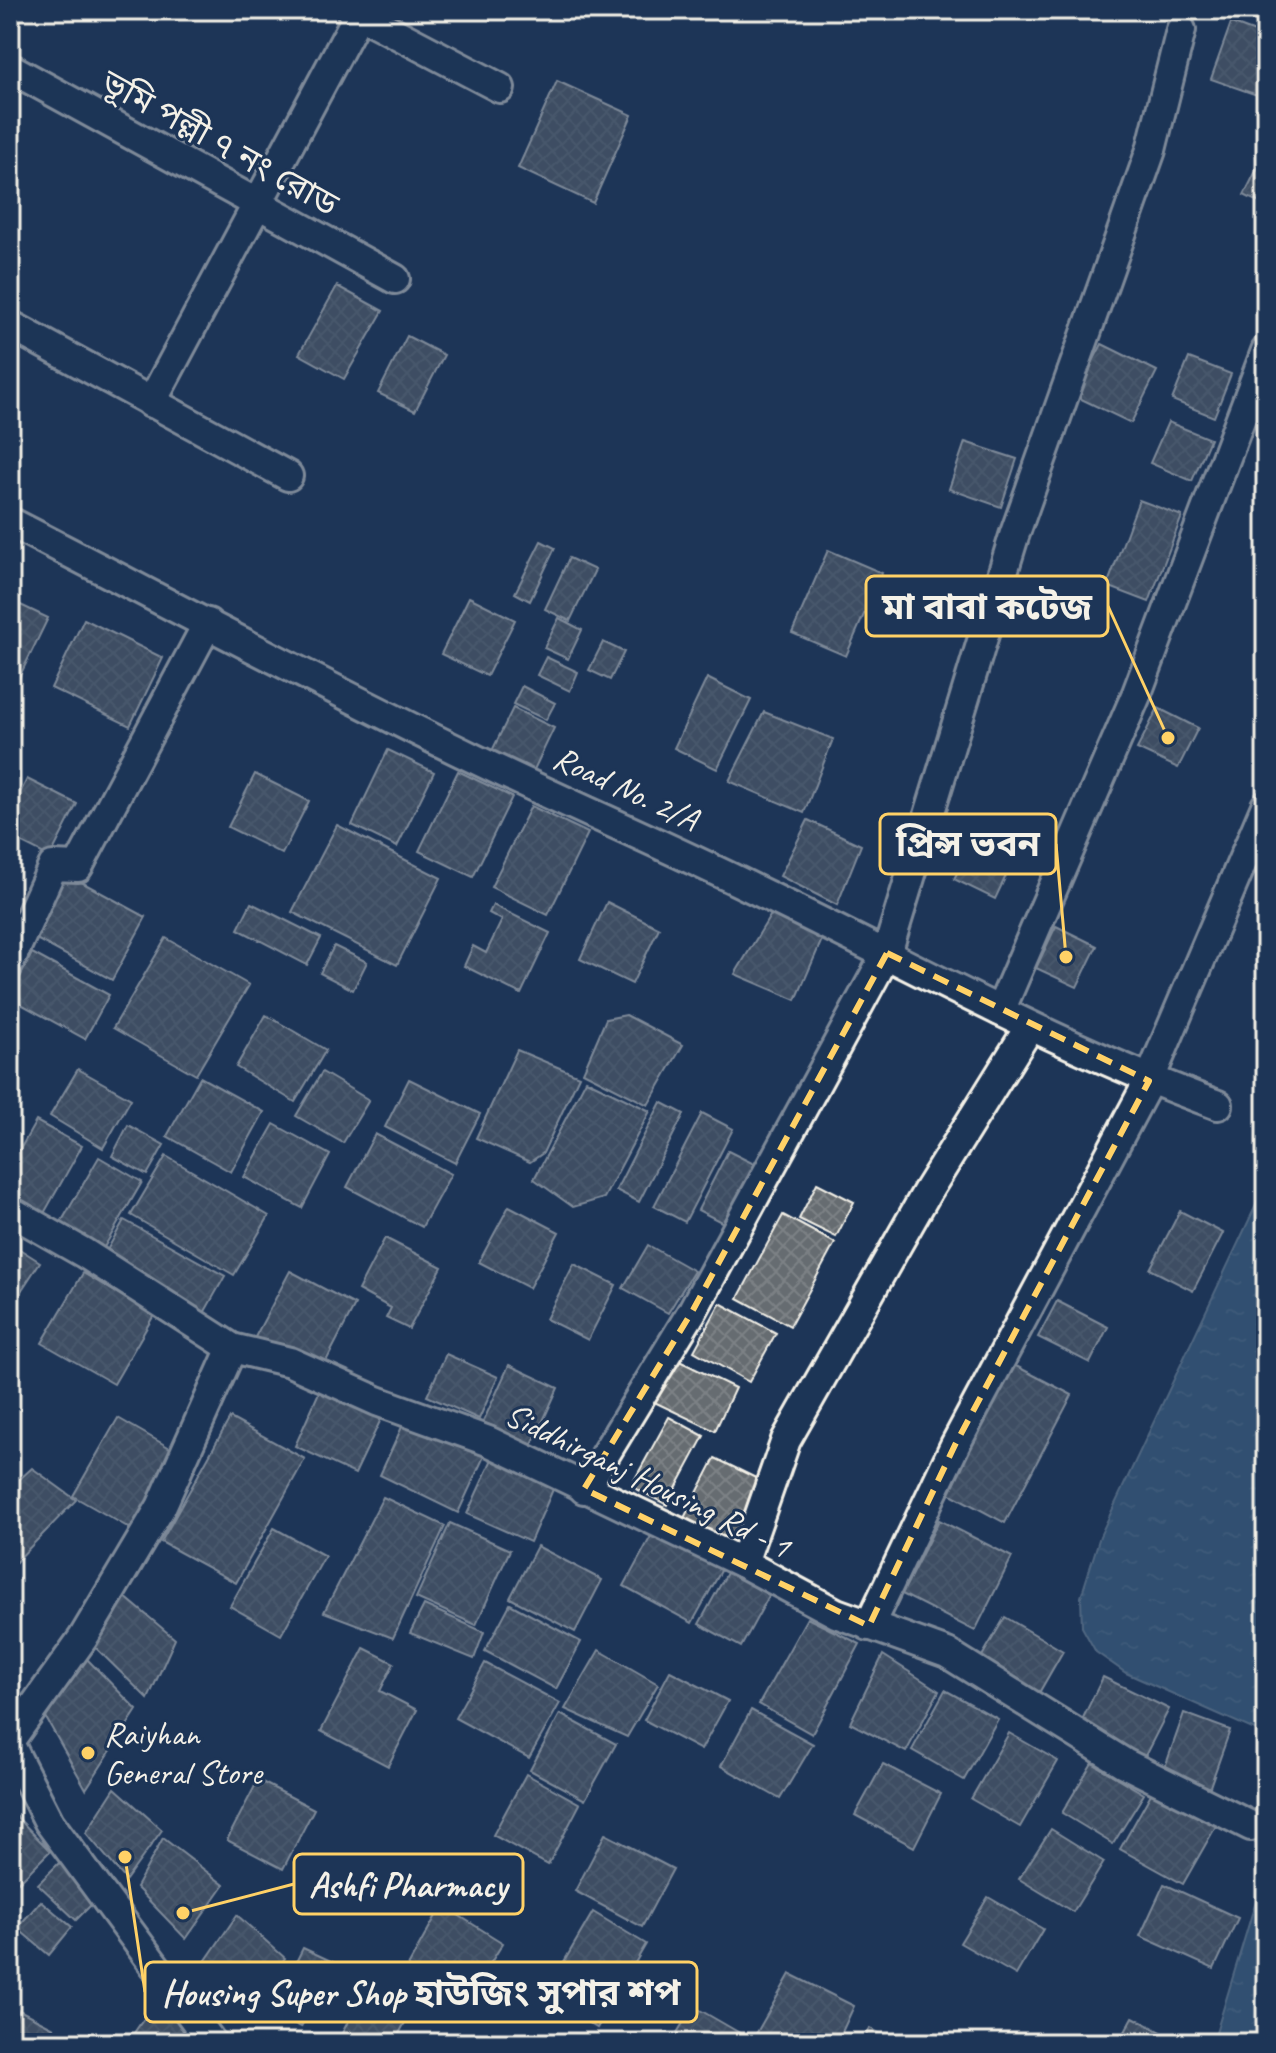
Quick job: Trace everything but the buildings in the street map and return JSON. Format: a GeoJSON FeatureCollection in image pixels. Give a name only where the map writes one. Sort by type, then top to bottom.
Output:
{"type":"FeatureCollection","features":[{"type":"Feature","properties":{"kind":"street"},"geometry":{"type":"LineString","coordinates":[[151,403],[259,206],[357,11],[500,88]]}},
{"type":"Feature","properties":{"kind":"street"},"geometry":{"type":"LineString","coordinates":[[584,1489],[709,1283],[887,953],[1014,536],[1151,150],[1181,30]]}},
{"type":"Feature","properties":{"kind":"street","name":"ভূমি পল্লী ৭ নং রোড"},"geometry":{"type":"LineString","coordinates":[[10,68],[395,279]]}},
{"type":"Feature","properties":{"kind":"street"},"geometry":{"type":"LineString","coordinates":[[10,325],[288,476]]}},
{"type":"Feature","properties":{"kind":"street"},"geometry":{"type":"LineString","coordinates":[[1000,1011],[1137,693],[1266,351]]}},
{"type":"Feature","properties":{"kind":"street","name":"Road No. 2/A"},"geometry":{"type":"LineString","coordinates":[[10,522],[472,758],[678,851],[887,953],[1029,1028],[1149,1081],[1218,1105]]}},
{"type":"Feature","properties":{"kind":"street"},"geometry":{"type":"LineString","coordinates":[[10,961],[53,866],[78,867],[208,623]]}},
{"type":"Feature","properties":{"kind":"street"},"geometry":{"type":"LineString","coordinates":[[869,1626],[955,1445],[1149,1081],[1266,806]]}},
{"type":"Feature","properties":{"kind":"street"},"geometry":{"type":"LineString","coordinates":[[743,1563],[786,1440],[927,1192],[1029,1028]]}},
{"type":"Feature","properties":{"kind":"street","name":"Siddhirganj Housing Rd - 1"},"geometry":{"type":"LineString","coordinates":[[10,1211],[84,1253],[232,1348],[290,1362],[377,1401],[488,1441],[743,1563],[807,1599],[869,1626],[947,1653],[1124,1763],[1251,1826]]}},
{"type":"Feature","properties":{"kind":"street"},"geometry":{"type":"LineString","coordinates":[[212,2043],[49,1822],[10,1742],[83,1638],[161,1507],[232,1348]]}},
{"type":"Feature","properties":{"kind":"highlighted area"},"geometry":{"type":"Polygon","coordinates":[[[887,953],[1149,1081],[955,1445],[869,1626],[584,1489],[693,1310],[887,953]]]}},
{"type":"Feature","properties":{"kind":"water"},"geometry":{"type":"Polygon","coordinates":[[[1266,1184],[1266,1735],[1126,1673],[1096,1652],[1082,1627],[1081,1597],[1100,1536],[1266,1184]]]}},
{"type":"Feature","properties":{"kind":"water"},"geometry":{"type":"Polygon","coordinates":[[[1266,1856],[1266,2043],[1213,2043],[1260,1887],[1266,1856]]]}},
{"type":"Feature","properties":{"kind":"place","name":"মা বাবা কটেজ"},"geometry":{"type":"Point","coordinates":[1168,738]}},
{"type":"Feature","properties":{"kind":"place","name":"প্রিন্স ভবন"},"geometry":{"type":"Point","coordinates":[1066,957]}},
{"type":"Feature","properties":{"kind":"place","name":"Raiyhan General Store"},"geometry":{"type":"Point","coordinates":[88,1753]}},
{"type":"Feature","properties":{"kind":"place","name":"Housing Super Shop হাউজিং সুপার শপ"},"geometry":{"type":"Point","coordinates":[125,1857]}},
{"type":"Feature","properties":{"kind":"place","name":"Ashfi Pharmacy"},"geometry":{"type":"Point","coordinates":[183,1913]}}]}
